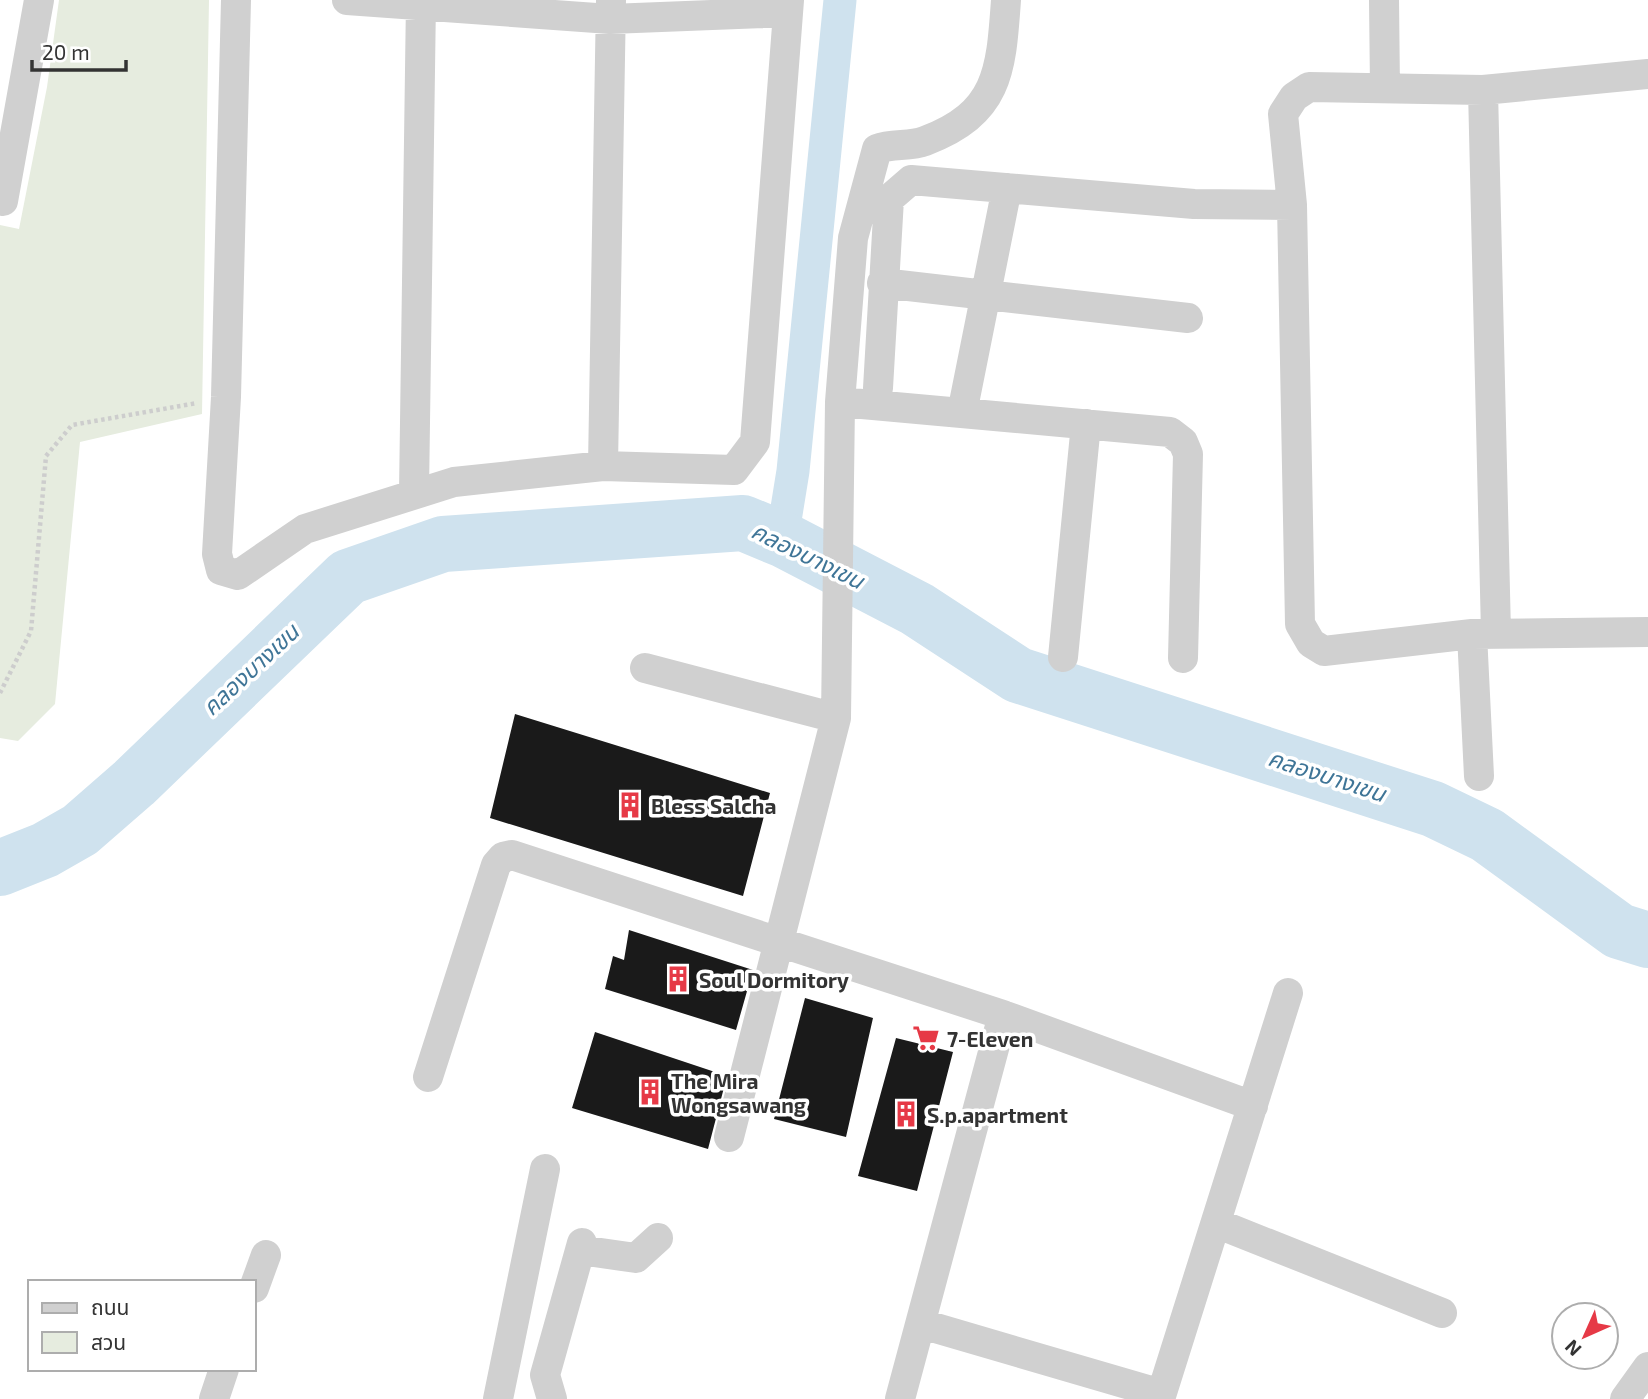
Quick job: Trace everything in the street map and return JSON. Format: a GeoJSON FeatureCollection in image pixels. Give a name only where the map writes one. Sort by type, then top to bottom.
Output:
{"type":"FeatureCollection","features":[{"type":"Feature","properties":{"kind":"street"},"geometry":{"type":"LineString","coordinates":[[3,201],[39,0]]}},
{"type":"Feature","properties":{"kind":"street"},"geometry":{"type":"LineString","coordinates":[[236,0],[226,397],[217,554],[221,570],[238,575],[305,529],[414,492],[454,482],[603,466],[734,470],[755,442],[788,6],[610,9],[347,0]]}},
{"type":"Feature","properties":{"kind":"street"},"geometry":{"type":"LineString","coordinates":[[729,1137],[836,718],[839,402],[853,238],[874,155],[883,147],[923,142],[965,121],[991,93],[1003,46],[1006,0]]}},
{"type":"Feature","properties":{"kind":"street"},"geometry":{"type":"LineString","coordinates":[[1384,0],[1385,88]]}},
{"type":"Feature","properties":{"kind":"street"},"geometry":{"type":"LineString","coordinates":[[414,492],[421,4]]}},
{"type":"Feature","properties":{"kind":"street"},"geometry":{"type":"LineString","coordinates":[[603,466],[610,9]]}},
{"type":"Feature","properties":{"kind":"street"},"geometry":{"type":"LineString","coordinates":[[1648,74],[1483,90],[1309,86],[1294,97],[1283,114],[1292,205],[1300,624],[1311,643],[1324,651],[1484,633],[1648,632]]}},
{"type":"Feature","properties":{"kind":"street"},"geometry":{"type":"LineString","coordinates":[[1479,776],[1484,633],[1483,90]]}},
{"type":"Feature","properties":{"kind":"street"},"geometry":{"type":"LineString","coordinates":[[878,388],[882,283],[889,199],[911,180],[1194,204],[1292,205]]}},
{"type":"Feature","properties":{"kind":"street"},"geometry":{"type":"LineString","coordinates":[[962,413],[1007,188]]}},
{"type":"Feature","properties":{"kind":"street"},"geometry":{"type":"LineString","coordinates":[[882,283],[1188,318]]}},
{"type":"Feature","properties":{"kind":"street"},"geometry":{"type":"LineString","coordinates":[[839,402],[1170,432],[1183,442],[1188,454],[1183,658]]}},
{"type":"Feature","properties":{"kind":"street"},"geometry":{"type":"LineString","coordinates":[[1063,657],[1086,424]]}},
{"type":"Feature","properties":{"kind":"street"},"geometry":{"type":"LineString","coordinates":[[645,668],[836,718]]}},
{"type":"Feature","properties":{"kind":"street"},"geometry":{"type":"LineString","coordinates":[[428,1077],[496,865],[503,857],[512,855],[1003,1015],[1252,1106]]}},
{"type":"Feature","properties":{"kind":"street"},"geometry":{"type":"LineString","coordinates":[[922,1324],[1161,1397],[1288,993]]}},
{"type":"Feature","properties":{"kind":"street"},"geometry":{"type":"LineString","coordinates":[[900,1399],[1003,1015]]}},
{"type":"Feature","properties":{"kind":"street"},"geometry":{"type":"LineString","coordinates":[[498,1399],[545,1169]]}},
{"type":"Feature","properties":{"kind":"street"},"geometry":{"type":"LineString","coordinates":[[1216,1223],[1442,1313]]}},
{"type":"Feature","properties":{"kind":"street"},"geometry":{"type":"LineString","coordinates":[[552,1399],[545,1376],[581,1246],[636,1258],[659,1238]]}},
{"type":"Feature","properties":{"kind":"street"},"geometry":{"type":"LineString","coordinates":[[256,1282],[266,1255]]}},
{"type":"Feature","properties":{"kind":"street"},"geometry":{"type":"LineString","coordinates":[[1625,1399],[1648,1367]]}},
{"type":"Feature","properties":{"kind":"street"},"geometry":{"type":"LineString","coordinates":[[214,1399],[223,1371]]}},
{"type":"Feature","properties":{"kind":"path"},"geometry":{"type":"LineString","coordinates":[[0,693],[31,631],[46,456],[72,425],[226,397]]}},
{"type":"Feature","properties":{"kind":"green space"},"geometry":{"type":"Polygon","coordinates":[[[59,0],[209,0],[202,414],[80,442],[55,704],[18,741],[0,738],[0,225],[19,229],[47,87],[59,0]]]}},
{"type":"Feature","properties":{"kind":"building","name":"Bless Salcha"},"geometry":{"type":"Polygon","coordinates":[[[515,714],[770,793],[743,896],[490,818],[515,714]]]}},
{"type":"Feature","properties":{"kind":"building","name":"Soul Dormitory"},"geometry":{"type":"Polygon","coordinates":[[[629,930],[753,970],[736,1030],[605,989],[613,956],[624,960],[629,930]]]}},
{"type":"Feature","properties":{"kind":"building"},"geometry":{"type":"Polygon","coordinates":[[[805,998],[873,1018],[846,1137],[774,1119],[805,998]]]}},
{"type":"Feature","properties":{"kind":"building","name":"The Mira Wongsawang"},"geometry":{"type":"Polygon","coordinates":[[[595,1032],[727,1076],[708,1149],[572,1108],[595,1032]]]}},
{"type":"Feature","properties":{"kind":"building","name":"S.p.apartment"},"geometry":{"type":"Polygon","coordinates":[[[896,1038],[953,1052],[917,1191],[858,1176],[896,1038]]]}},
{"type":"Feature","properties":{"kind":"waterway"},"geometry":{"type":"LineString","coordinates":[[782,539],[793,471],[840,0]]}},
{"type":"Feature","properties":{"kind":"waterway","name":"คลองบางเขน"},"geometry":{"type":"LineString","coordinates":[[0,868],[45,850],[80,830],[134,783],[348,577],[443,544],[743,523],[784,540],[917,609],[1018,675],[1433,809],[1487,835],[1619,931],[1648,940]]}},
{"type":"Feature","properties":{"kind":"place","name":"Bless Salcha"},"geometry":{"type":"Point","coordinates":[630,805]}},
{"type":"Feature","properties":{"kind":"place","name":"Soul Dormitory"},"geometry":{"type":"Point","coordinates":[678,979]}},
{"type":"Feature","properties":{"kind":"place","name":"7-Eleven"},"geometry":{"type":"Point","coordinates":[926,1038]}},
{"type":"Feature","properties":{"kind":"place","name":"The Mira Wongsawang"},"geometry":{"type":"Point","coordinates":[650,1092]}},
{"type":"Feature","properties":{"kind":"place","name":"S.p.apartment"},"geometry":{"type":"Point","coordinates":[906,1114]}}]}
